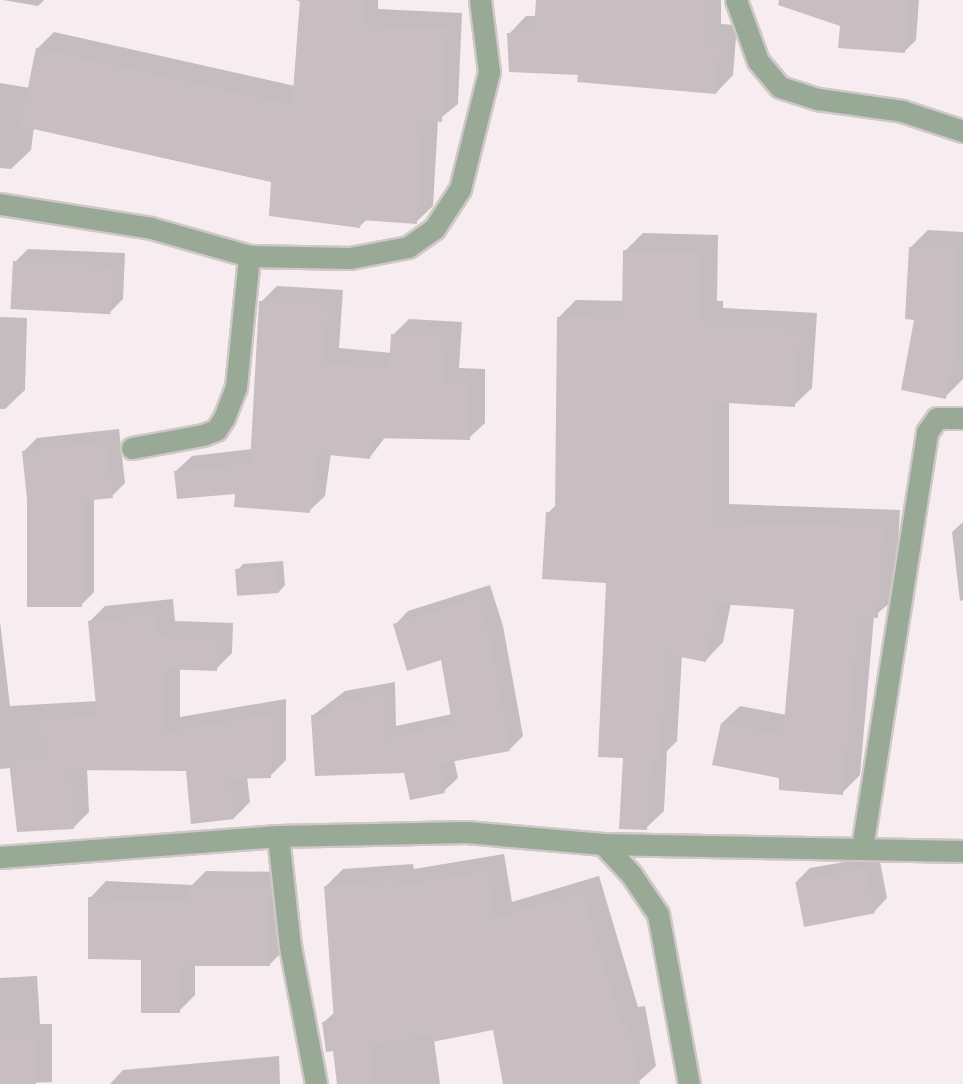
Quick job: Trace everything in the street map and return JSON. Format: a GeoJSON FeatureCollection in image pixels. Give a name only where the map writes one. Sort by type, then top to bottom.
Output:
{"type":"FeatureCollection","features":[{"type":"Feature","properties":{"kind":"street"},"geometry":{"type":"LineString","coordinates":[[0,204],[150,228],[249,256],[349,258],[408,247],[434,229],[460,189],[489,72],[480,0]]}},
{"type":"Feature","properties":{"kind":"street"},"geometry":{"type":"LineString","coordinates":[[736,0],[758,61],[780,87],[818,99],[902,111],[963,131]]}},
{"type":"Feature","properties":{"kind":"street"},"geometry":{"type":"LineString","coordinates":[[132,448],[204,435],[216,430],[224,418],[236,387],[249,256]]}},
{"type":"Feature","properties":{"kind":"street"},"geometry":{"type":"LineString","coordinates":[[862,848],[927,432],[937,418],[963,418]]}},
{"type":"Feature","properties":{"kind":"street"},"geometry":{"type":"LineString","coordinates":[[0,857],[278,836],[466,832],[603,844],[963,851]]}},
{"type":"Feature","properties":{"kind":"street"},"geometry":{"type":"LineString","coordinates":[[278,836],[290,946],[316,1084]]}},
{"type":"Feature","properties":{"kind":"street"},"geometry":{"type":"LineString","coordinates":[[603,844],[631,874],[658,914],[689,1084]]}},
{"type":"Feature","properties":{"kind":"building"},"geometry":{"type":"Polygon","coordinates":[[[300,0],[364,0],[362,25],[447,29],[442,122],[423,121],[417,224],[361,220],[360,228],[269,216],[271,182],[20,126],[36,48],[292,104],[300,0]]]}},
{"type":"Feature","properties":{"kind":"building"},"geometry":{"type":"Polygon","coordinates":[[[536,0],[705,0],[705,41],[720,42],[716,94],[577,82],[578,75],[509,72],[507,33],[534,32],[536,0]]]}},
{"type":"Feature","properties":{"kind":"building"},"geometry":{"type":"Polygon","coordinates":[[[779,0],[909,0],[905,53],[838,48],[840,26],[778,5],[779,0]]]}},
{"type":"Feature","properties":{"kind":"building"},"geometry":{"type":"Polygon","coordinates":[[[909,247],[958,249],[955,353],[946,399],[901,390],[914,320],[905,319],[909,247]]]}},
{"type":"Feature","properties":{"kind":"building"},"geometry":{"type":"Polygon","coordinates":[[[623,250],[701,252],[700,318],[706,318],[706,325],[800,330],[795,407],[712,402],[712,521],[883,527],[878,618],[858,617],[843,795],[779,790],[779,778],[712,765],[721,723],[783,734],[794,609],[717,604],[706,662],[666,654],[660,761],[651,760],[647,830],[619,829],[623,758],[598,757],[606,583],[542,579],[546,512],[555,513],[557,317],[622,318],[623,250]]]}},
{"type":"Feature","properties":{"kind":"building"},"geometry":{"type":"Polygon","coordinates":[[[13,261],[113,266],[110,314],[10,309],[13,261]]]}},
{"type":"Feature","properties":{"kind":"building"},"geometry":{"type":"Polygon","coordinates":[[[259,301],[328,305],[324,363],[389,369],[391,334],[447,337],[445,383],[470,384],[470,440],[372,438],[370,459],[318,454],[310,513],[234,507],[235,494],[177,499],[174,471],[250,463],[259,301]]]}},
{"type":"Feature","properties":{"kind":"building"},"geometry":{"type":"Polygon","coordinates":[[[106,441],[113,498],[82,501],[82,607],[27,607],[27,499],[22,451],[106,441]]]}},
{"type":"Feature","properties":{"kind":"building"},"geometry":{"type":"Polygon","coordinates":[[[277,566],[279,593],[237,596],[235,569],[277,566]]]}},
{"type":"Feature","properties":{"kind":"building"},"geometry":{"type":"Polygon","coordinates":[[[477,597],[490,640],[510,751],[439,764],[445,793],[410,800],[404,773],[315,776],[311,715],[330,715],[330,703],[383,694],[384,738],[452,723],[441,660],[407,671],[393,624],[477,597]]]}},
{"type":"Feature","properties":{"kind":"building"},"geometry":{"type":"Polygon","coordinates":[[[157,614],[159,637],[218,639],[217,671],[165,669],[165,732],[271,714],[271,778],[230,779],[234,819],[191,824],[186,771],[70,770],[74,829],[17,832],[9,761],[42,758],[40,719],[97,716],[88,621],[157,614]]]}},
{"type":"Feature","properties":{"kind":"building"},"geometry":{"type":"Polygon","coordinates":[[[866,868],[875,913],[804,927],[795,882],[866,868]]]}},
{"type":"Feature","properties":{"kind":"building"},"geometry":{"type":"Polygon","coordinates":[[[487,871],[495,918],[582,892],[621,1023],[628,1022],[640,1084],[503,1084],[493,1030],[432,1042],[431,1036],[370,1045],[374,1084],[337,1084],[333,1051],[326,1052],[322,1022],[334,1020],[324,886],[397,880],[397,886],[487,871]]]}},
{"type":"Feature","properties":{"kind":"building"},"geometry":{"type":"Polygon","coordinates":[[[188,887],[270,887],[270,966],[180,966],[180,1013],[141,1013],[141,960],[88,959],[88,897],[188,901],[188,887]]]}},
{"type":"Feature","properties":{"kind":"building"},"geometry":{"type":"Polygon","coordinates":[[[0,1040],[36,1040],[36,1084],[0,1084],[0,1040]]]}}]}
